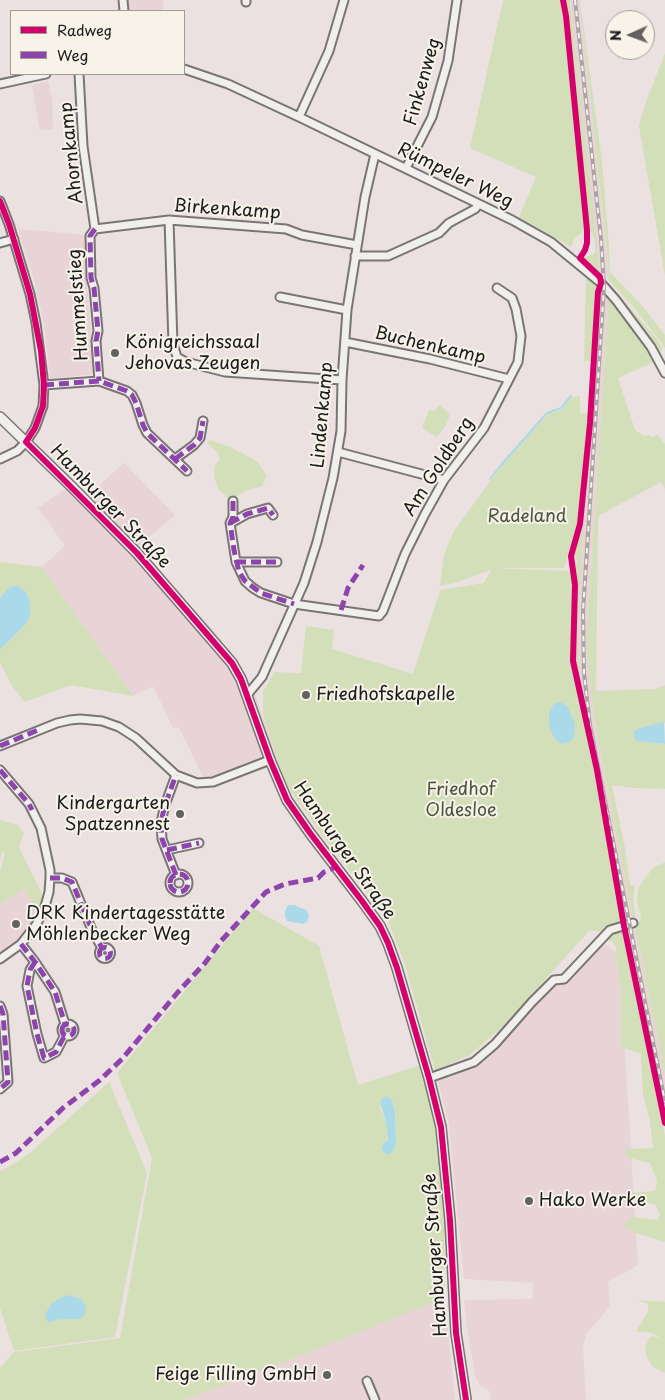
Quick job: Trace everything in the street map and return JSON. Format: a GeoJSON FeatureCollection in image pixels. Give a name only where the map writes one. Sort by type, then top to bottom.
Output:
{"type":"FeatureCollection","features":[{"type":"Feature","properties":{"kind":"main road"},"geometry":{"type":"LineString","coordinates":[[0,417],[26,442]]}},
{"type":"Feature","properties":{"kind":"main road","name":"Hamburger Straße"},"geometry":{"type":"LineString","coordinates":[[26,442],[137,553],[222,651],[238,674],[287,800],[297,816],[362,901],[384,934],[397,968],[429,1078],[442,1140],[450,1220],[456,1333],[466,1400]]}},
{"type":"Feature","properties":{"kind":"street"},"geometry":{"type":"LineString","coordinates":[[299,117],[329,51],[344,0]]}},
{"type":"Feature","properties":{"kind":"street","name":"Finkenweg"},"geometry":{"type":"LineString","coordinates":[[406,168],[432,117],[448,62],[457,0]]}},
{"type":"Feature","properties":{"kind":"street","name":"Rümpeler Weg"},"geometry":{"type":"LineString","coordinates":[[185,69],[228,84],[299,117],[512,220],[551,242],[601,283],[643,335],[665,373]]}},
{"type":"Feature","properties":{"kind":"street"},"geometry":{"type":"LineString","coordinates":[[0,84],[41,75]]}},
{"type":"Feature","properties":{"kind":"street","name":"Ahornkamp"},"geometry":{"type":"LineString","coordinates":[[79,75],[83,146],[95,229]]}},
{"type":"Feature","properties":{"kind":"street","name":"Lindenkamp"},"geometry":{"type":"LineString","coordinates":[[247,695],[262,677],[304,583],[317,542],[338,452],[347,310],[355,256],[375,154]]}},
{"type":"Feature","properties":{"kind":"street","name":"Hamburger Straße"},"geometry":{"type":"LineString","coordinates":[[0,201],[14,239],[30,294],[36,323],[44,385],[43,406],[35,428],[26,442]]}},
{"type":"Feature","properties":{"kind":"street"},"geometry":{"type":"LineString","coordinates":[[355,256],[388,256],[439,233],[449,223],[475,209],[478,205]]}},
{"type":"Feature","properties":{"kind":"street"},"geometry":{"type":"LineString","coordinates":[[169,220],[173,344],[177,357],[186,362],[225,372],[342,380]]}},
{"type":"Feature","properties":{"kind":"street","name":"Birkenkamp"},"geometry":{"type":"LineString","coordinates":[[95,229],[169,220],[286,228],[302,235],[357,245]]}},
{"type":"Feature","properties":{"kind":"street","name":"Hummelstieg"},"geometry":{"type":"LineString","coordinates":[[95,229],[90,236],[91,278],[94,288],[98,332],[96,341],[99,381]]}},
{"type":"Feature","properties":{"kind":"street"},"geometry":{"type":"LineString","coordinates":[[0,243],[14,239]]}},
{"type":"Feature","properties":{"kind":"street","name":"Am Goldberg"},"geometry":{"type":"LineString","coordinates":[[294,604],[379,616],[383,611],[413,536],[444,480],[484,428],[518,362],[521,336],[520,322],[512,298],[497,288]]}},
{"type":"Feature","properties":{"kind":"street"},"geometry":{"type":"LineString","coordinates":[[280,297],[347,310]]}},
{"type":"Feature","properties":{"kind":"street","name":"Buchenkamp"},"geometry":{"type":"LineString","coordinates":[[345,342],[430,359],[508,380]]}},
{"type":"Feature","properties":{"kind":"street"},"geometry":{"type":"LineString","coordinates":[[44,385],[99,381],[127,391],[132,395],[147,433],[187,471]]}},
{"type":"Feature","properties":{"kind":"street"},"geometry":{"type":"LineString","coordinates":[[175,459],[194,445],[200,438],[203,421]]}},
{"type":"Feature","properties":{"kind":"street"},"geometry":{"type":"LineString","coordinates":[[0,459],[17,451],[26,442]]}},
{"type":"Feature","properties":{"kind":"street"},"geometry":{"type":"LineString","coordinates":[[338,452],[444,480]]}},
{"type":"Feature","properties":{"kind":"street"},"geometry":{"type":"LineString","coordinates":[[233,500],[233,517],[230,523],[236,562],[245,581],[261,594],[294,604]]}},
{"type":"Feature","properties":{"kind":"street"},"geometry":{"type":"LineString","coordinates":[[230,523],[247,514],[268,508],[273,514]]}},
{"type":"Feature","properties":{"kind":"street"},"geometry":{"type":"LineString","coordinates":[[236,562],[277,562]]}},
{"type":"Feature","properties":{"kind":"street"},"geometry":{"type":"LineString","coordinates":[[0,746],[57,723],[70,720],[102,721],[119,727],[136,738],[176,775],[197,782],[213,782],[270,760]]}},
{"type":"Feature","properties":{"kind":"street"},"geometry":{"type":"LineString","coordinates":[[0,770],[29,804],[41,828],[50,878],[49,892],[44,910],[36,925],[21,944],[0,959]]}},
{"type":"Feature","properties":{"kind":"street"},"geometry":{"type":"LineString","coordinates":[[176,775],[161,822],[162,839],[176,875]]}},
{"type":"Feature","properties":{"kind":"street"},"geometry":{"type":"LineString","coordinates":[[167,850],[199,843]]}},
{"type":"Feature","properties":{"kind":"street"},"geometry":{"type":"LineString","coordinates":[[50,878],[62,878],[72,882],[92,930],[102,948]]}},
{"type":"Feature","properties":{"kind":"street"},"geometry":{"type":"LineString","coordinates":[[429,1078],[474,1062],[496,1044],[532,1002],[554,980],[564,979],[610,930],[634,923]]}},
{"type":"Feature","properties":{"kind":"street"},"geometry":{"type":"LineString","coordinates":[[21,944],[35,962],[55,992],[65,1024],[71,1024],[74,1030],[71,1035],[65,1035],[56,1052],[44,1058],[27,986],[30,970],[35,962]]}},
{"type":"Feature","properties":{"kind":"street"},"geometry":{"type":"LineString","coordinates":[[0,1006],[3,1020],[8,1082],[0,1090]]}},
{"type":"Feature","properties":{"kind":"street"},"geometry":{"type":"LineString","coordinates":[[367,1381],[375,1400]]}},
{"type":"Feature","properties":{"kind":"shaded area"},"geometry":{"type":"Polygon","coordinates":[[[127,0],[164,0],[162,10],[127,10],[127,0]]]}},
{"type":"Feature","properties":{"kind":"shaded area"},"geometry":{"type":"Polygon","coordinates":[[[570,0],[580,0],[609,278],[606,277],[608,308],[588,615],[589,676],[596,729],[633,918],[631,919],[633,927],[635,926],[665,1075],[665,1128],[625,931],[628,929],[626,922],[624,923],[583,715],[577,654],[578,601],[601,275],[599,274],[570,0]]]}},
{"type":"Feature","properties":{"kind":"shaded area"},"geometry":{"type":"Polygon","coordinates":[[[48,81],[52,99],[53,129],[40,130],[32,85],[48,81]]]}},
{"type":"Feature","properties":{"kind":"shaded area"},"geometry":{"type":"Polygon","coordinates":[[[18,229],[86,235],[87,285],[95,374],[50,379],[44,324],[33,276],[18,229]]]}},
{"type":"Feature","properties":{"kind":"shaded area"},"geometry":{"type":"Polygon","coordinates":[[[124,463],[175,515],[138,547],[234,656],[255,694],[279,764],[207,786],[179,727],[173,728],[153,686],[133,696],[42,567],[65,546],[38,508],[74,483],[88,496],[124,463]]]}},
{"type":"Feature","properties":{"kind":"shaded area","name":"DRK Kindertagesstätte Möhlenbecker Weg"},"geometry":{"type":"Polygon","coordinates":[[[24,888],[38,915],[26,934],[0,955],[0,906],[24,888]]]}},
{"type":"Feature","properties":{"kind":"shaded area"},"geometry":{"type":"Polygon","coordinates":[[[597,938],[615,952],[621,989],[638,1265],[608,1282],[610,1304],[586,1334],[583,1347],[586,1400],[491,1400],[489,1390],[480,1386],[475,1376],[464,1300],[532,1299],[533,1283],[464,1279],[449,1125],[438,1081],[478,1066],[597,938]]]}},
{"type":"Feature","properties":{"kind":"shaded area"},"geometry":{"type":"Polygon","coordinates":[[[445,1298],[455,1400],[185,1400],[300,1356],[445,1298]]]}},
{"type":"Feature","properties":{"kind":"green space"},"geometry":{"type":"Polygon","coordinates":[[[503,0],[561,0],[585,230],[575,238],[571,247],[519,217],[536,177],[470,148],[503,0]]]}},
{"type":"Feature","properties":{"kind":"green space"},"geometry":{"type":"Polygon","coordinates":[[[565,0],[570,0],[599,274],[582,259],[595,253],[595,242],[592,233],[588,231],[565,0]]]}},
{"type":"Feature","properties":{"kind":"green space"},"geometry":{"type":"Polygon","coordinates":[[[580,0],[602,161],[610,272],[644,308],[665,335],[665,348],[636,310],[606,277],[609,278],[607,253],[580,0]]]}},
{"type":"Feature","properties":{"kind":"green space"},"geometry":{"type":"Polygon","coordinates":[[[665,53],[665,276],[639,126],[665,53]]]}},
{"type":"Feature","properties":{"kind":"green space"},"geometry":{"type":"Polygon","coordinates":[[[574,264],[596,285],[592,361],[584,361],[586,277],[574,264]]]}},
{"type":"Feature","properties":{"kind":"green space"},"geometry":{"type":"Polygon","coordinates":[[[609,283],[663,348],[659,356],[609,289],[609,283]]]}},
{"type":"Feature","properties":{"kind":"green space"},"geometry":{"type":"Polygon","coordinates":[[[606,294],[639,333],[656,361],[618,378],[635,430],[644,436],[649,435],[652,437],[658,435],[665,444],[665,489],[661,482],[600,515],[598,521],[596,691],[655,689],[665,685],[665,723],[639,728],[634,732],[637,741],[665,744],[665,789],[612,785],[625,848],[630,885],[635,885],[633,900],[635,917],[633,918],[596,729],[587,643],[608,308],[606,294]]]}},
{"type":"Feature","properties":{"kind":"green space","name":"Friedhof Oldesloe"},"geometry":{"type":"Polygon","coordinates":[[[580,396],[580,413],[587,413],[581,498],[577,525],[564,568],[494,568],[571,571],[573,585],[571,654],[574,677],[580,697],[622,923],[601,932],[590,930],[503,1026],[470,1055],[435,1070],[405,965],[388,921],[322,835],[284,781],[263,715],[263,692],[274,672],[301,673],[306,626],[334,630],[332,649],[413,674],[440,590],[484,583],[491,570],[455,583],[440,586],[444,554],[454,531],[502,465],[549,413],[561,410],[572,397],[580,396]]]}},
{"type":"Feature","properties":{"kind":"green space"},"geometry":{"type":"Polygon","coordinates":[[[439,405],[450,414],[446,425],[437,437],[422,428],[429,410],[435,411],[439,405]]]}},
{"type":"Feature","properties":{"kind":"green space"},"geometry":{"type":"Polygon","coordinates":[[[210,440],[230,447],[257,461],[267,476],[262,486],[245,491],[230,500],[218,488],[214,477],[215,466],[220,459],[216,451],[207,443],[210,440]]]}},
{"type":"Feature","properties":{"kind":"green space"},"geometry":{"type":"Polygon","coordinates":[[[586,482],[577,630],[580,685],[575,669],[575,569],[577,561],[574,554],[582,523],[586,482]]]}},
{"type":"Feature","properties":{"kind":"green space"},"geometry":{"type":"Polygon","coordinates":[[[0,562],[42,567],[133,696],[71,685],[25,702],[12,686],[0,663],[0,650],[22,628],[0,598],[0,562]]]}},
{"type":"Feature","properties":{"kind":"green space"},"geometry":{"type":"Polygon","coordinates":[[[0,820],[18,825],[24,834],[19,847],[43,896],[38,915],[24,888],[0,906],[0,871],[5,853],[2,852],[0,860],[0,820]]]}},
{"type":"Feature","properties":{"kind":"green space"},"geometry":{"type":"Polygon","coordinates":[[[665,862],[665,1075],[635,926],[641,917],[637,902],[638,889],[653,868],[665,862]]]}},
{"type":"Feature","properties":{"kind":"green space"},"geometry":{"type":"Polygon","coordinates":[[[253,908],[319,946],[358,1085],[421,1065],[436,1128],[444,1220],[445,1298],[185,1400],[0,1400],[0,1368],[14,1352],[120,1338],[152,1158],[117,1073],[253,908]],[[392,1100],[380,1106],[388,1136],[382,1145],[396,1143],[395,1112],[392,1100]]]}},
{"type":"Feature","properties":{"kind":"green space"},"geometry":{"type":"Polygon","coordinates":[[[623,930],[665,1136],[665,1242],[633,1232],[623,1226],[632,1217],[657,1220],[660,1214],[655,1204],[625,1201],[623,1196],[628,1193],[655,1191],[657,1181],[650,1163],[628,1158],[625,1155],[627,1149],[653,1148],[650,1122],[643,1095],[641,1054],[621,1047],[621,989],[615,952],[617,947],[611,941],[603,940],[611,932],[623,930]]]}},
{"type":"Feature","properties":{"kind":"green space"},"geometry":{"type":"Polygon","coordinates":[[[109,1082],[147,1173],[115,1337],[14,1351],[0,1308],[0,1170],[2,1171],[30,1153],[109,1082]]]}},
{"type":"Feature","properties":{"kind":"green space"},"geometry":{"type":"Polygon","coordinates":[[[638,1300],[665,1302],[665,1373],[653,1367],[646,1356],[645,1348],[649,1338],[653,1336],[660,1338],[653,1333],[636,1331],[648,1312],[648,1304],[638,1300]]]}},
{"type":"Feature","properties":{"kind":"water"},"geometry":{"type":"Polygon","coordinates":[[[18,586],[26,592],[30,603],[30,614],[22,628],[0,650],[0,598],[10,587],[18,586]]]}},
{"type":"Feature","properties":{"kind":"water"},"geometry":{"type":"Polygon","coordinates":[[[560,702],[567,706],[575,724],[574,738],[570,742],[561,744],[554,738],[549,725],[549,712],[554,704],[560,702]]]}},
{"type":"Feature","properties":{"kind":"water"},"geometry":{"type":"Polygon","coordinates":[[[664,722],[665,744],[637,741],[635,739],[634,731],[639,728],[664,722]]]}},
{"type":"Feature","properties":{"kind":"water"},"geometry":{"type":"Polygon","coordinates":[[[288,905],[294,905],[306,910],[309,915],[307,922],[303,924],[287,921],[285,911],[288,905]]]}},
{"type":"Feature","properties":{"kind":"water"},"geometry":{"type":"Polygon","coordinates":[[[386,1096],[392,1100],[395,1112],[396,1143],[392,1153],[387,1155],[382,1150],[382,1145],[388,1140],[387,1127],[380,1101],[386,1096]]]}},
{"type":"Feature","properties":{"kind":"water"},"geometry":{"type":"Polygon","coordinates":[[[67,1295],[81,1299],[86,1307],[84,1316],[79,1319],[60,1319],[48,1323],[45,1314],[53,1302],[67,1295]]]}},
{"type":"Feature","properties":{"kind":"waterway"},"geometry":{"type":"LineString","coordinates":[[490,479],[547,413],[561,408],[571,396]]}},
{"type":"Feature","properties":{"kind":"railway"},"geometry":{"type":"LineString","coordinates":[[575,0],[601,239],[604,287],[583,611],[584,673],[590,726],[665,1102]]}},
{"type":"Feature","properties":{"kind":"marked path"},"geometry":{"type":"LineString","coordinates":[[95,229],[90,236],[91,278],[94,288],[98,331],[96,341],[99,381]]}},
{"type":"Feature","properties":{"kind":"marked path"},"geometry":{"type":"LineString","coordinates":[[44,385],[99,381],[127,391],[132,395],[136,403],[147,433],[187,471]]}},
{"type":"Feature","properties":{"kind":"marked path"},"geometry":{"type":"LineString","coordinates":[[175,459],[194,445],[200,438],[203,421]]}},
{"type":"Feature","properties":{"kind":"marked path"},"geometry":{"type":"LineString","coordinates":[[233,501],[233,517],[230,523],[239,572],[245,581],[261,593],[294,604]]}},
{"type":"Feature","properties":{"kind":"marked path"},"geometry":{"type":"LineString","coordinates":[[230,523],[247,514],[268,508],[273,515]]}},
{"type":"Feature","properties":{"kind":"marked path"},"geometry":{"type":"LineString","coordinates":[[236,562],[277,562]]}},
{"type":"Feature","properties":{"kind":"marked path"},"geometry":{"type":"LineString","coordinates":[[341,610],[348,588],[363,565]]}},
{"type":"Feature","properties":{"kind":"marked path"},"geometry":{"type":"LineString","coordinates":[[0,746],[38,730]]}},
{"type":"Feature","properties":{"kind":"marked path"},"geometry":{"type":"LineString","coordinates":[[0,770],[32,810]]}},
{"type":"Feature","properties":{"kind":"marked path"},"geometry":{"type":"LineString","coordinates":[[176,775],[161,822],[162,839],[176,875]]}},
{"type":"Feature","properties":{"kind":"marked path"},"geometry":{"type":"LineString","coordinates":[[167,850],[199,843]]}},
{"type":"Feature","properties":{"kind":"marked path"},"geometry":{"type":"LineString","coordinates":[[0,1162],[16,1153],[63,1108],[100,1080],[122,1059],[205,963],[221,941],[266,892],[285,884],[318,878],[324,872],[336,867]]}},
{"type":"Feature","properties":{"kind":"marked path"},"geometry":{"type":"LineString","coordinates":[[179,874],[185,877],[188,883],[185,889],[179,892],[173,889],[170,883],[173,877],[179,874]]}},
{"type":"Feature","properties":{"kind":"marked path"},"geometry":{"type":"LineString","coordinates":[[50,878],[62,878],[72,882],[92,930],[102,948]]}},
{"type":"Feature","properties":{"kind":"marked path"},"geometry":{"type":"LineString","coordinates":[[21,944],[55,992],[65,1024]]}},
{"type":"Feature","properties":{"kind":"marked path"},"geometry":{"type":"LineString","coordinates":[[103,948],[107,948],[110,953],[109,957],[103,958],[100,955],[100,951],[103,948]]}},
{"type":"Feature","properties":{"kind":"marked path"},"geometry":{"type":"LineString","coordinates":[[35,962],[30,970],[27,986],[44,1058],[56,1052],[65,1035]]}},
{"type":"Feature","properties":{"kind":"marked path"},"geometry":{"type":"LineString","coordinates":[[0,1006],[3,1014],[8,1082],[0,1089]]}},
{"type":"Feature","properties":{"kind":"marked path"},"geometry":{"type":"LineString","coordinates":[[66,1024],[70,1024],[74,1030],[70,1036],[66,1036],[62,1032],[62,1028],[66,1024]]}},
{"type":"Feature","properties":{"kind":"cycle path"},"geometry":{"type":"LineString","coordinates":[[563,0],[587,230],[587,243],[580,258],[600,277],[601,283],[598,292],[590,423],[580,524],[571,556],[575,585],[573,661],[597,770],[624,926],[665,1123]]}},
{"type":"Feature","properties":{"kind":"cycle path"},"geometry":{"type":"LineString","coordinates":[[0,201],[9,224],[30,294],[41,351],[44,385],[43,406],[35,428],[26,442],[137,553],[232,663],[241,679],[270,760],[287,800],[380,926],[388,943],[429,1078],[441,1127],[450,1220],[456,1333],[466,1400]]}},
{"type":"Feature","properties":{"kind":"place","name":"Königreichssaal Jehovas Zeugen"},"geometry":{"type":"Point","coordinates":[115,353]}},
{"type":"Feature","properties":{"kind":"place","name":"Friedhofskapelle"},"geometry":{"type":"Point","coordinates":[306,695]}},
{"type":"Feature","properties":{"kind":"place","name":"Kindergarten Spatzennest"},"geometry":{"type":"Point","coordinates":[180,814]}},
{"type":"Feature","properties":{"kind":"place","name":"DRK Kindertagesstätte Möhlenbecker Weg"},"geometry":{"type":"Point","coordinates":[16,924]}},
{"type":"Feature","properties":{"kind":"place","name":"Hako Werke"},"geometry":{"type":"Point","coordinates":[529,1201]}},
{"type":"Feature","properties":{"kind":"place","name":"Feige Filling GmbH"},"geometry":{"type":"Point","coordinates":[327,1375]}},
{"type":"Feature","properties":{"kind":"park label","name":"Radeland"},"geometry":{"type":"Point","coordinates":[527,517]}}]}
